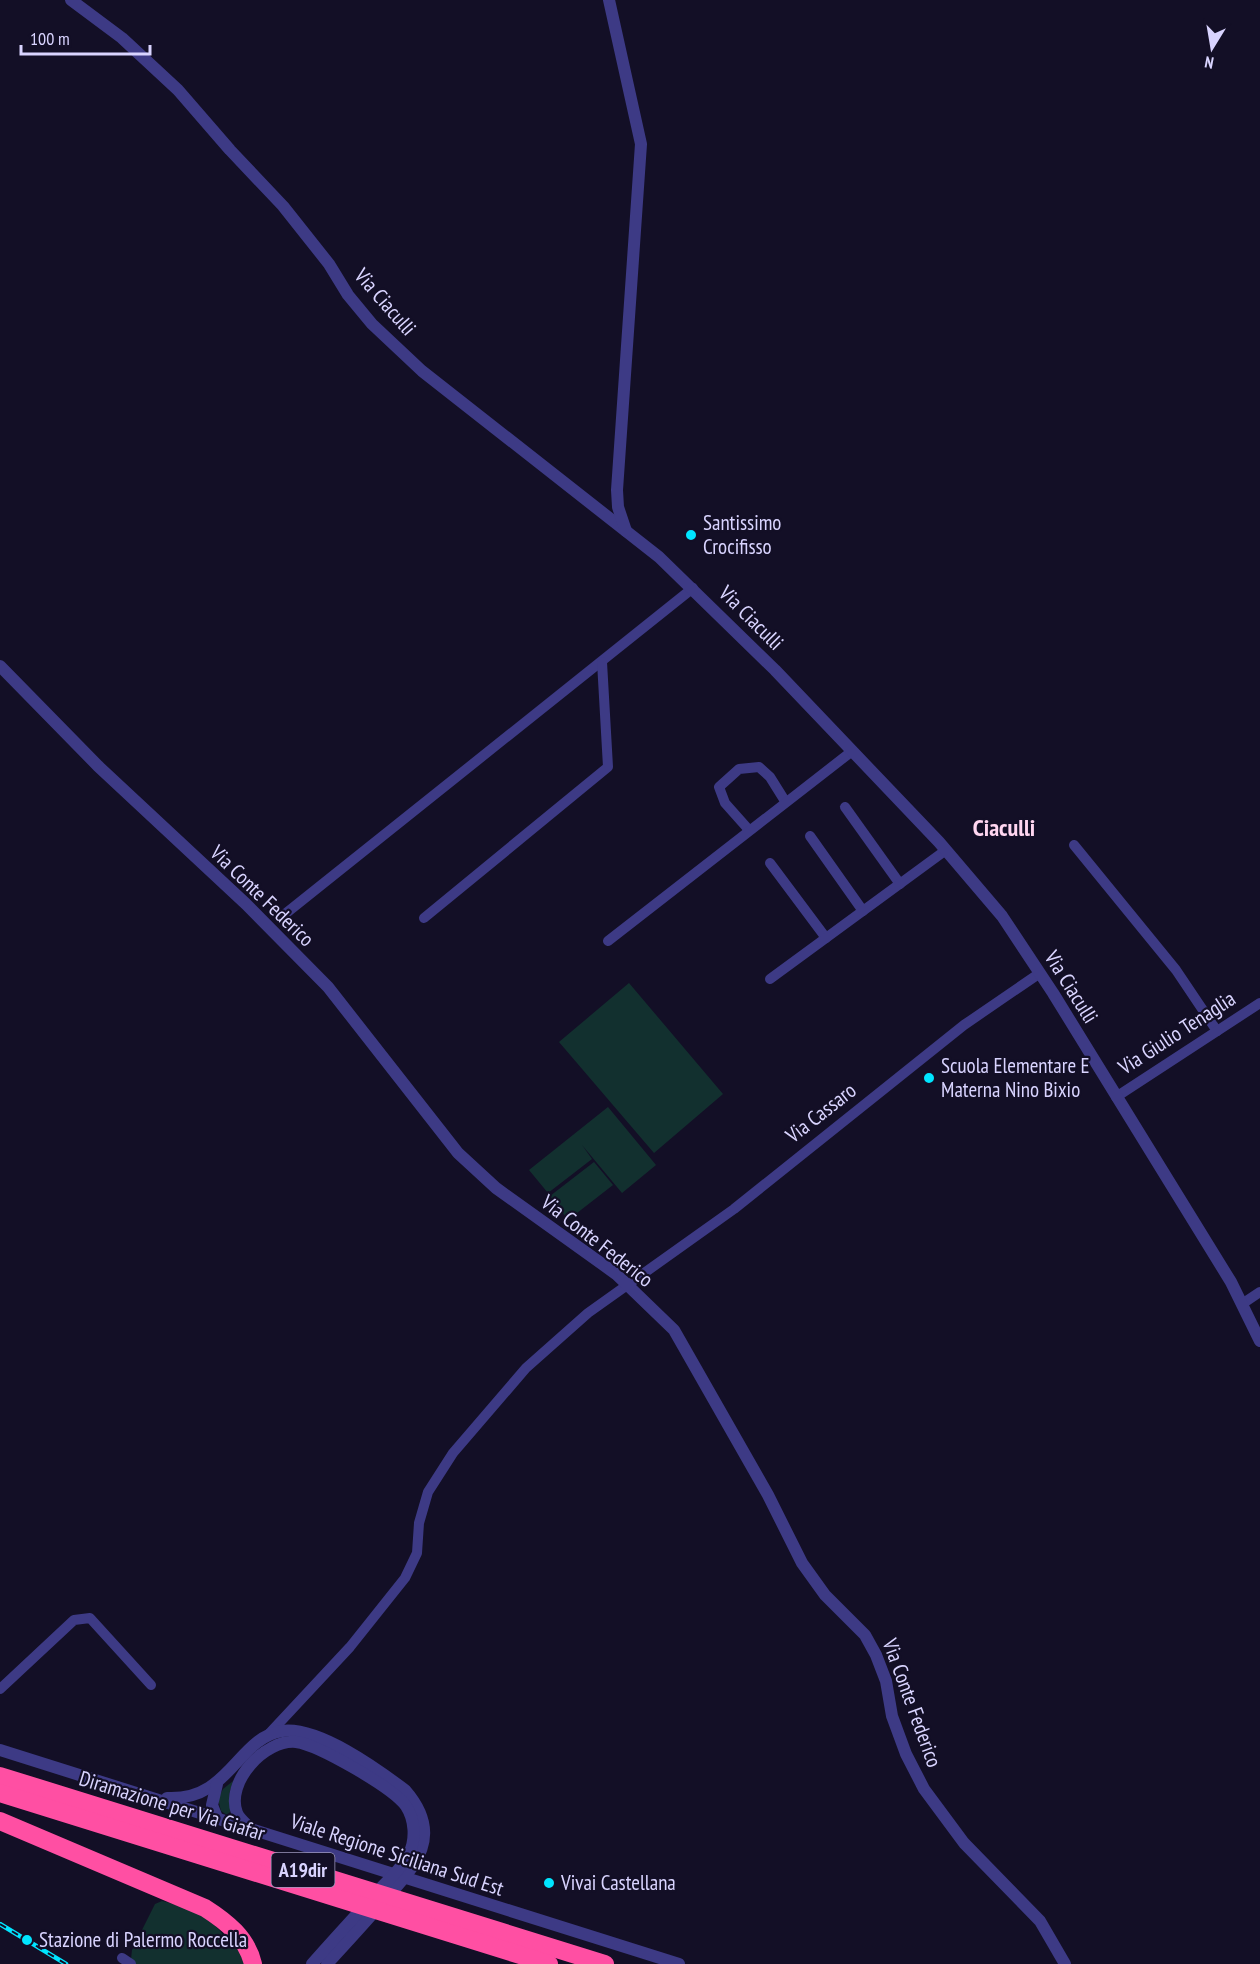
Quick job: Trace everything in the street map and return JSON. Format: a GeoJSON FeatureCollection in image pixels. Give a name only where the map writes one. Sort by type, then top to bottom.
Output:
{"type":"FeatureCollection","features":[{"type":"Feature","properties":{"kind":"highway","name":"Diramazione per Via Giafar"},"geometry":{"type":"LineString","coordinates":[[0,1776],[605,1964]]}},
{"type":"Feature","properties":{"kind":"highway","name":"Diramazione per Via Giafar"},"geometry":{"type":"LineString","coordinates":[[0,1793],[549,1964]]}},
{"type":"Feature","properties":{"kind":"highway"},"geometry":{"type":"LineString","coordinates":[[0,1821],[205,1908],[235,1930],[245,1943],[254,1964]]}},
{"type":"Feature","properties":{"kind":"street","name":"Via Ciaculli"},"geometry":{"type":"LineString","coordinates":[[71,0],[122,38],[178,90],[283,206],[372,324],[422,371],[659,557],[693,588],[775,670],[946,850],[1002,916],[1040,973],[1242,1304],[1260,1341]]}},
{"type":"Feature","properties":{"kind":"street"},"geometry":{"type":"LineString","coordinates":[[609,0],[641,144],[617,490],[618,507],[626,532]]}},
{"type":"Feature","properties":{"kind":"street"},"geometry":{"type":"LineString","coordinates":[[285,914],[693,588]]}},
{"type":"Feature","properties":{"kind":"street"},"geometry":{"type":"LineString","coordinates":[[424,918],[608,766],[602,662]]}},
{"type":"Feature","properties":{"kind":"street","name":"Via Conte Federico"},"geometry":{"type":"LineString","coordinates":[[0,666],[98,766],[246,904],[328,987],[458,1153],[496,1188],[591,1256],[627,1285],[674,1330],[768,1495],[802,1563],[825,1595],[865,1635],[886,1681],[892,1716],[906,1754],[924,1789],[964,1843],[1030,1909],[1065,1964]]}},
{"type":"Feature","properties":{"kind":"street"},"geometry":{"type":"LineString","coordinates":[[608,941],[785,801],[851,752]]}},
{"type":"Feature","properties":{"kind":"street"},"geometry":{"type":"LineString","coordinates":[[749,830],[725,803],[719,787],[739,769],[759,767],[770,777],[785,801]]}},
{"type":"Feature","properties":{"kind":"street"},"geometry":{"type":"LineString","coordinates":[[845,807],[900,884]]}},
{"type":"Feature","properties":{"kind":"street"},"geometry":{"type":"LineString","coordinates":[[810,836],[863,911]]}},
{"type":"Feature","properties":{"kind":"street"},"geometry":{"type":"LineString","coordinates":[[1074,845],[1176,970],[1217,1031]]}},
{"type":"Feature","properties":{"kind":"street"},"geometry":{"type":"LineString","coordinates":[[770,979],[946,850]]}},
{"type":"Feature","properties":{"kind":"street"},"geometry":{"type":"LineString","coordinates":[[770,863],[826,938]]}},
{"type":"Feature","properties":{"kind":"street","name":"Via Cassaro"},"geometry":{"type":"LineString","coordinates":[[267,1736],[350,1647],[405,1578],[417,1553],[419,1523],[428,1492],[453,1453],[526,1368],[588,1313],[734,1209],[964,1024],[1040,973]]}},
{"type":"Feature","properties":{"kind":"street","name":"Via Giulio Tenaglia"},"geometry":{"type":"LineString","coordinates":[[1116,1096],[1260,1003]]}},
{"type":"Feature","properties":{"kind":"street"},"geometry":{"type":"LineString","coordinates":[[1242,1304],[1260,1292]]}},
{"type":"Feature","properties":{"kind":"street"},"geometry":{"type":"LineString","coordinates":[[0,1689],[74,1620],[90,1618],[151,1685]]}},
{"type":"Feature","properties":{"kind":"street"},"geometry":{"type":"LineString","coordinates":[[151,1797],[178,1798],[198,1793],[217,1784],[267,1736],[282,1731],[318,1736],[405,1790],[415,1802],[425,1831],[418,1861],[405,1870],[312,1964]]}},
{"type":"Feature","properties":{"kind":"street"},"geometry":{"type":"LineString","coordinates":[[250,1828],[238,1815],[235,1804],[237,1788],[247,1771],[270,1748],[281,1743],[295,1742],[313,1746],[386,1789],[407,1807],[414,1832],[405,1870],[327,1964]]}},
{"type":"Feature","properties":{"kind":"street","name":"Viale Regione Siciliana Sud Est"},"geometry":{"type":"LineString","coordinates":[[0,1750],[679,1964]]}},
{"type":"Feature","properties":{"kind":"street"},"geometry":{"type":"LineString","coordinates":[[217,1784],[213,1804],[217,1818]]}},
{"type":"Feature","properties":{"kind":"green space"},"geometry":{"type":"Polygon","coordinates":[[[629,983],[723,1094],[654,1153],[559,1042],[629,983]]]}},
{"type":"Feature","properties":{"kind":"green space"},"geometry":{"type":"Polygon","coordinates":[[[608,1107],[656,1165],[622,1193],[582,1145],[592,1159],[548,1193],[529,1170],[608,1107]]]}},
{"type":"Feature","properties":{"kind":"green space"},"geometry":{"type":"Polygon","coordinates":[[[594,1162],[613,1185],[568,1220],[550,1196],[594,1162]]]}},
{"type":"Feature","properties":{"kind":"green space"},"geometry":{"type":"Polygon","coordinates":[[[233,1781],[229,1795],[231,1811],[227,1815],[221,1811],[218,1799],[223,1789],[233,1781]]]}},
{"type":"Feature","properties":{"kind":"green space"},"geometry":{"type":"Polygon","coordinates":[[[162,1901],[190,1910],[208,1920],[222,1933],[226,1941],[229,1942],[233,1938],[247,1964],[136,1964],[131,1959],[132,1950],[155,1904],[162,1901]]]}},
{"type":"Feature","properties":{"kind":"railway"},"geometry":{"type":"LineString","coordinates":[[0,1924],[66,1964]]}},
{"type":"Feature","properties":{"kind":"place","name":"Santissimo Crocifisso"},"geometry":{"type":"Point","coordinates":[691,535]}},
{"type":"Feature","properties":{"kind":"place","name":"Scuola Elementare E Materna Nino Bixio"},"geometry":{"type":"Point","coordinates":[929,1078]}},
{"type":"Feature","properties":{"kind":"place","name":"Vivai Castellana"},"geometry":{"type":"Point","coordinates":[549,1883]}},
{"type":"Feature","properties":{"kind":"place","name":"Stazione di Palermo Roccella"},"geometry":{"type":"Point","coordinates":[27,1940]}},
{"type":"Feature","properties":{"kind":"district","name":"Ciaculli"},"geometry":{"type":"Point","coordinates":[1004,828]}}]}
